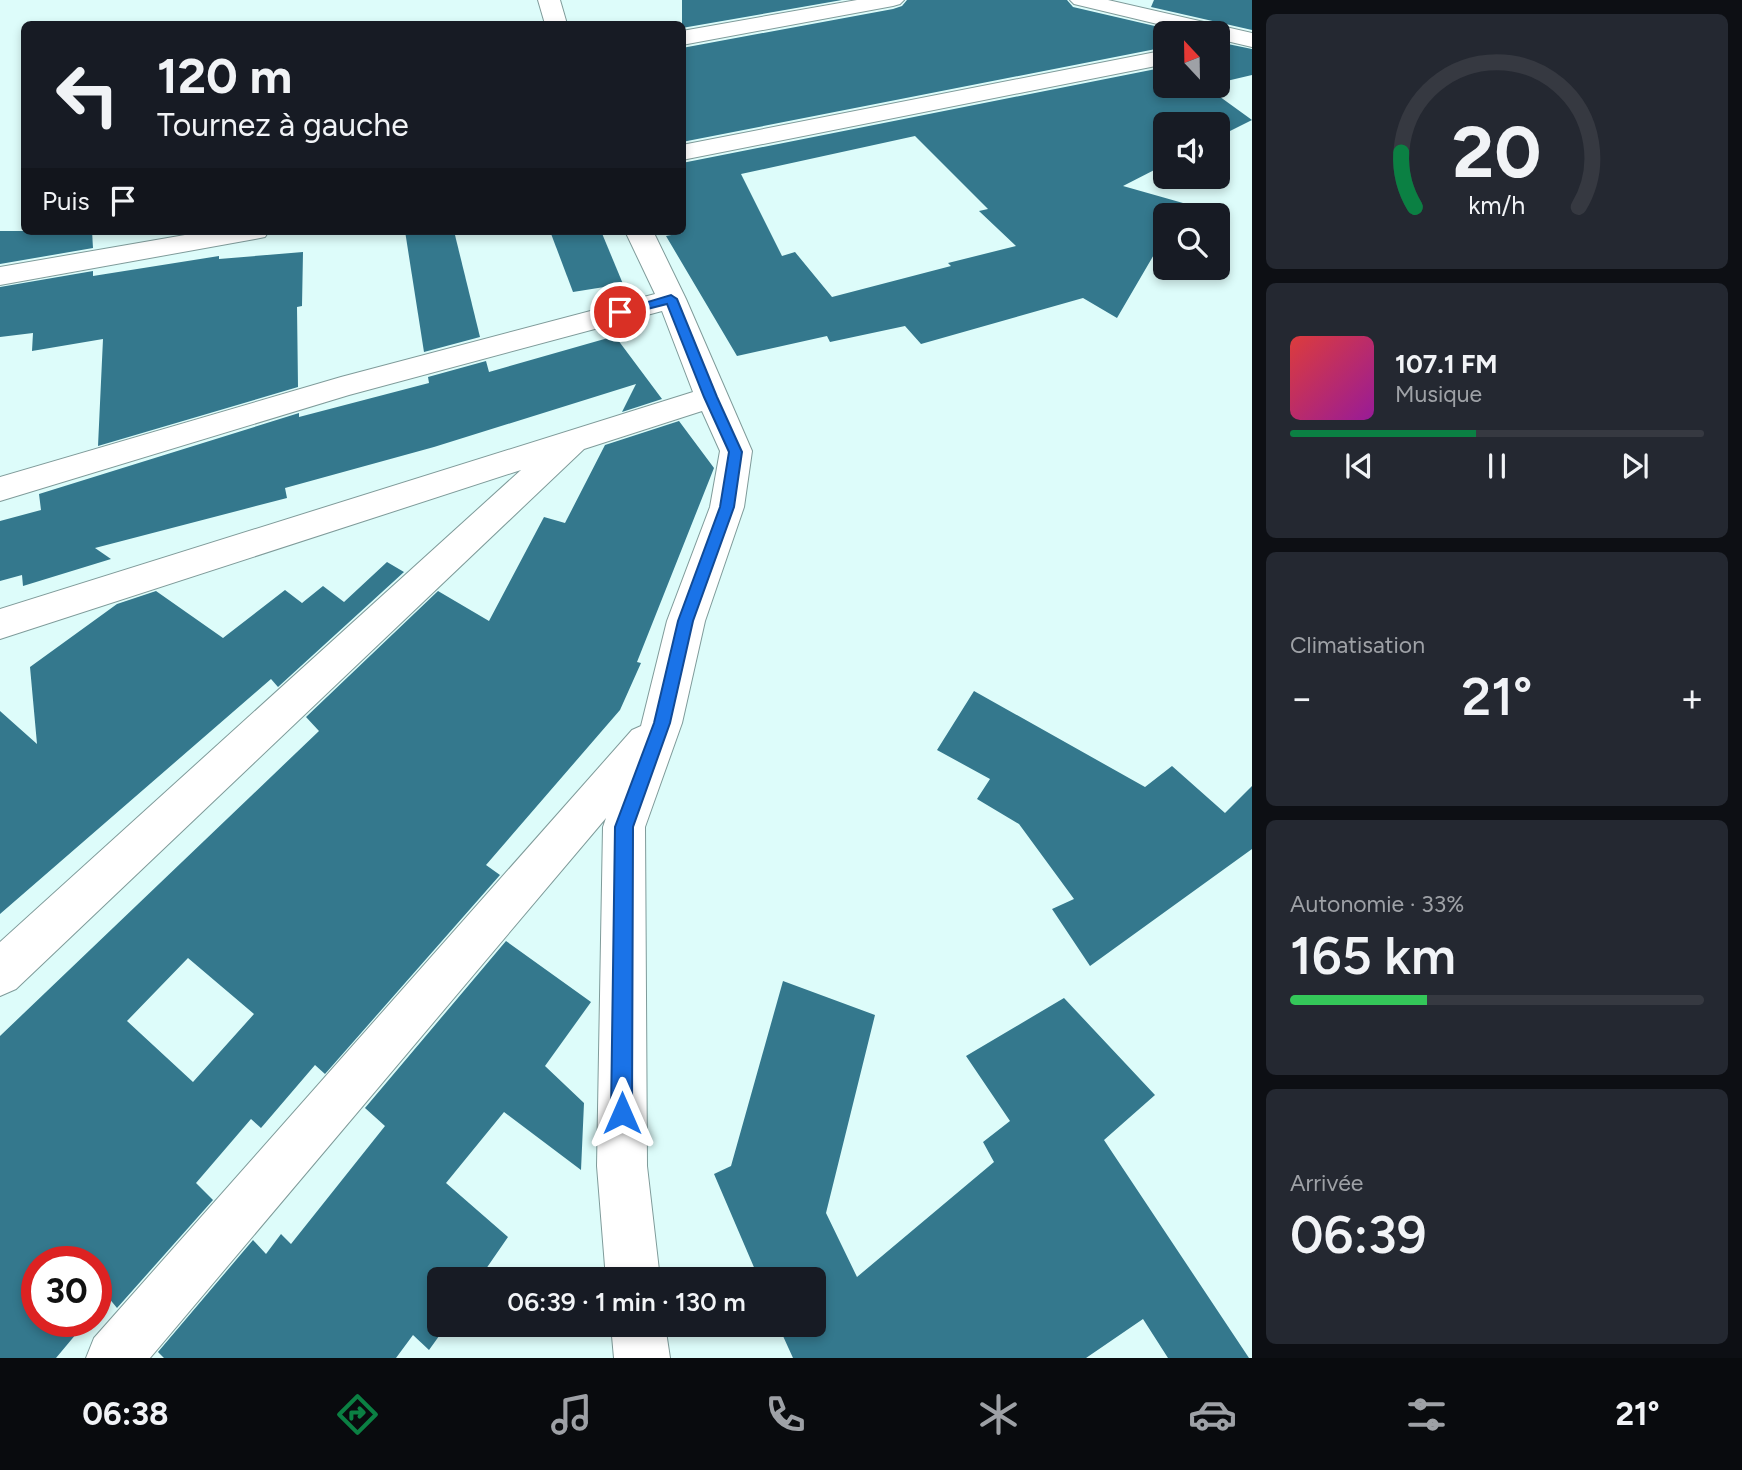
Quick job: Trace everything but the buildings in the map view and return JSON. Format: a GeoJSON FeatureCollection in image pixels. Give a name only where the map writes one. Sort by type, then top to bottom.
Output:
{"type":"FeatureCollection","features":[{"type":"Feature","properties":{"kind":"street"},"geometry":{"type":"LineString","coordinates":[[549,0],[555,21]]}},
{"type":"Feature","properties":{"kind":"street"},"geometry":{"type":"LineString","coordinates":[[686,37],[893,0]]}},
{"type":"Feature","properties":{"kind":"street"},"geometry":{"type":"LineString","coordinates":[[1081,0],[1251,40]]}},
{"type":"Feature","properties":{"kind":"street"},"geometry":{"type":"LineString","coordinates":[[1230,44],[1251,40]]}},
{"type":"Feature","properties":{"kind":"street"},"geometry":{"type":"LineString","coordinates":[[686,152],[1153,60]]}},
{"type":"Feature","properties":{"kind":"street"},"geometry":{"type":"LineString","coordinates":[[0,276],[232,235]]}},
{"type":"Feature","properties":{"kind":"street"},"geometry":{"type":"LineString","coordinates":[[633,1267],[622,1166],[624,827],[662,723],[686,621],[727,507],[736,452],[641,235]]}},
{"type":"Feature","properties":{"kind":"street"},"geometry":{"type":"LineString","coordinates":[[0,489],[341,387],[671,299]]}},
{"type":"Feature","properties":{"kind":"street"},"geometry":{"type":"LineString","coordinates":[[6,625],[710,397]]}},
{"type":"Feature","properties":{"kind":"street"},"geometry":{"type":"LineString","coordinates":[[0,973],[572,442]]}},
{"type":"Feature","properties":{"kind":"street"},"geometry":{"type":"LineString","coordinates":[[114,1358],[662,723]]}},
{"type":"Feature","properties":{"kind":"street"},"geometry":{"type":"LineString","coordinates":[[639,1337],[642,1358]]}},
{"type":"Feature","properties":{"kind":"route"},"geometry":{"type":"LineString","coordinates":[[620,312],[671,299],[710,397],[736,452],[727,507],[686,621],[662,723],[624,827],[621,955],[622,1113]]}}]}
